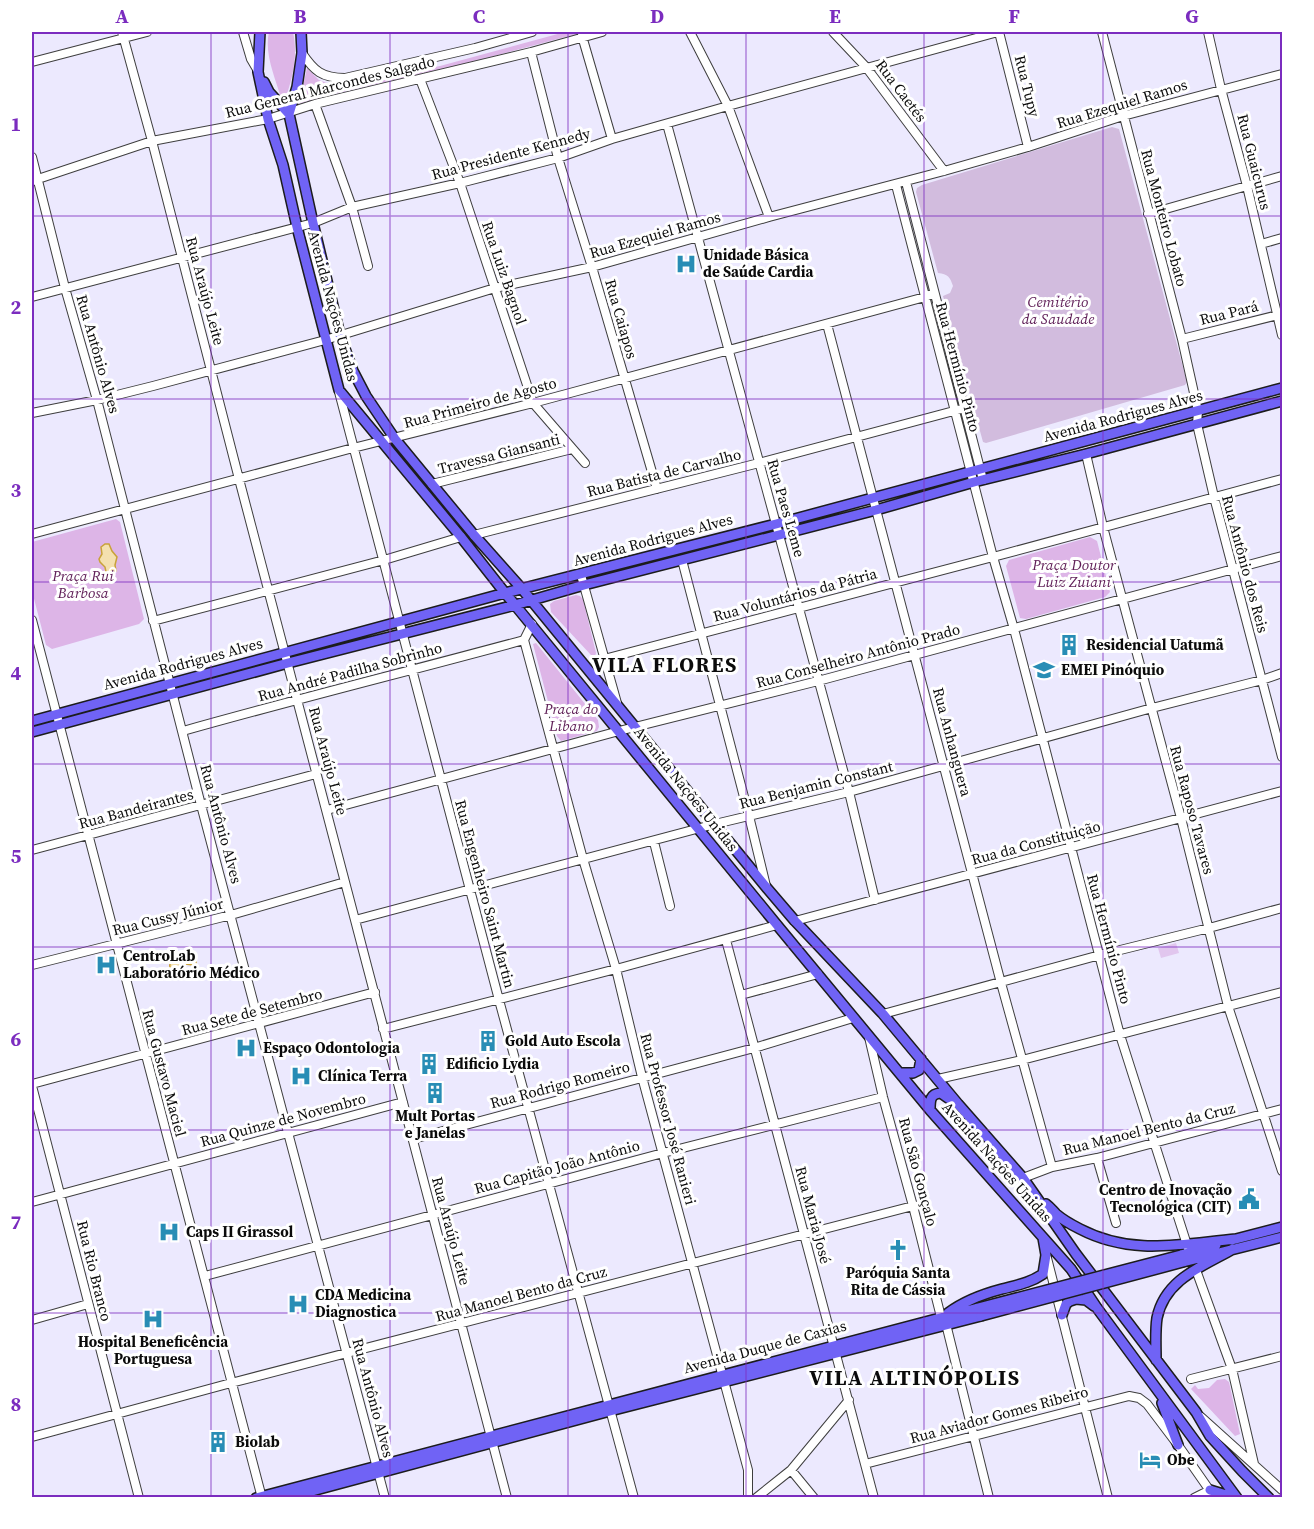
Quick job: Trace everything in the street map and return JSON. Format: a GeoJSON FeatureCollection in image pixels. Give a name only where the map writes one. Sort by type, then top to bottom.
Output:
{"type":"FeatureCollection","features":[{"type":"Feature","properties":{"kind":"main road","name":"Avenida Nações Unidas"},"geometry":{"type":"LineString","coordinates":[[260,32],[258,72],[268,119],[283,165],[339,390],[853,1018],[930,1110],[1071,1269],[1097,1308],[1236,1497]]}},
{"type":"Feature","properties":{"kind":"main road","name":"Avenida Nações Unidas"},"geometry":{"type":"LineString","coordinates":[[300,32],[302,53],[297,87],[289,114],[340,335],[366,396],[395,439],[522,589],[766,887],[883,1014],[1023,1178],[1076,1254],[1196,1412],[1210,1436],[1269,1497]]}},
{"type":"Feature","properties":{"kind":"main road"},"geometry":{"type":"LineString","coordinates":[[258,72],[269,92],[289,114]]}},
{"type":"Feature","properties":{"kind":"main road","name":"Avenida Rodrigues Alves"},"geometry":{"type":"LineString","coordinates":[[32,732],[285,652],[776,524],[1282,388]]}},
{"type":"Feature","properties":{"kind":"main road","name":"Avenida Rodrigues Alves"},"geometry":{"type":"LineString","coordinates":[[32,721],[288,663],[876,510],[1282,401]]}},
{"type":"Feature","properties":{"kind":"main road"},"geometry":{"type":"LineString","coordinates":[[900,1073],[919,1070],[921,1059]]}},
{"type":"Feature","properties":{"kind":"main road"},"geometry":{"type":"LineString","coordinates":[[930,1110],[931,1097],[936,1094],[941,1093],[958,1104]]}},
{"type":"Feature","properties":{"kind":"main road"},"geometry":{"type":"LineString","coordinates":[[1037,1198],[1072,1226],[1110,1242],[1185,1253],[1234,1244]]}},
{"type":"Feature","properties":{"kind":"main road","name":"Avenida Duque de Caxias"},"geometry":{"type":"LineString","coordinates":[[1234,1244],[1282,1227]]}},
{"type":"Feature","properties":{"kind":"main road"},"geometry":{"type":"LineString","coordinates":[[944,1319],[960,1304],[1032,1281],[1043,1274],[1046,1255],[1042,1236]]}},
{"type":"Feature","properties":{"kind":"main road","name":"Avenida Duque de Caxias"},"geometry":{"type":"LineString","coordinates":[[260,1497],[377,1469],[944,1319],[979,1312],[1185,1253],[1282,1237]]}},
{"type":"Feature","properties":{"kind":"main road"},"geometry":{"type":"LineString","coordinates":[[1156,1360],[1157,1318],[1162,1302],[1170,1290],[1185,1275],[1234,1244]]}},
{"type":"Feature","properties":{"kind":"main road"},"geometry":{"type":"LineString","coordinates":[[1062,1315],[1066,1304],[1076,1299],[1086,1300],[1097,1308]]}},
{"type":"Feature","properties":{"kind":"main road"},"geometry":{"type":"LineString","coordinates":[[1157,1389],[1178,1445]]}},
{"type":"Feature","properties":{"kind":"main road","name":"Avenida Duque de Caxias"},"geometry":{"type":"LineString","coordinates":[[286,1497],[377,1469]]}},
{"type":"Feature","properties":{"kind":"main road"},"geometry":{"type":"LineString","coordinates":[[1212,1494],[1236,1497]]}},
{"type":"Feature","properties":{"kind":"street"},"geometry":{"type":"LineString","coordinates":[[32,62],[123,35],[147,32]]}},
{"type":"Feature","properties":{"kind":"street"},"geometry":{"type":"LineString","coordinates":[[243,32],[251,59],[258,72]]}},
{"type":"Feature","properties":{"kind":"street","name":"Rua General Marcondes Salgado"},"geometry":{"type":"LineString","coordinates":[[302,53],[312,67],[331,78],[345,78],[475,48],[521,33],[532,32]]}},
{"type":"Feature","properties":{"kind":"street","name":"Rua General Marcondes Salgado"},"geometry":{"type":"LineString","coordinates":[[35,180],[152,141],[289,114],[315,104],[531,52],[602,32]]}},
{"type":"Feature","properties":{"kind":"street"},"geometry":{"type":"LineString","coordinates":[[690,32],[728,106],[769,217]]}},
{"type":"Feature","properties":{"kind":"street","name":"Rua Caetés"},"geometry":{"type":"LineString","coordinates":[[832,32],[866,67],[944,171]]}},
{"type":"Feature","properties":{"kind":"street","name":"Rua Presidente Kennedy"},"geometry":{"type":"LineString","coordinates":[[32,297],[313,224],[352,207],[558,158],[612,139],[998,32]]}},
{"type":"Feature","properties":{"kind":"street","name":"Rua Tupy"},"geometry":{"type":"LineString","coordinates":[[998,32],[1028,147]]}},
{"type":"Feature","properties":{"kind":"street","name":"Rua Monteiro Lobato"},"geometry":{"type":"LineString","coordinates":[[1102,32],[1182,339],[1198,411]]}},
{"type":"Feature","properties":{"kind":"street","name":"Rua Guaicurus"},"geometry":{"type":"LineString","coordinates":[[1208,32],[1280,315],[1282,335]]}},
{"type":"Feature","properties":{"kind":"street","name":"Rua Araújo Leite"},"geometry":{"type":"LineString","coordinates":[[123,35],[507,1497]]}},
{"type":"Feature","properties":{"kind":"street"},"geometry":{"type":"LineString","coordinates":[[582,36],[612,139]]}},
{"type":"Feature","properties":{"kind":"street","name":"Rua Caiapos"},"geometry":{"type":"LineString","coordinates":[[531,52],[558,158],[657,489]]}},
{"type":"Feature","properties":{"kind":"street","name":"Rua Ezequiel Ramos"},"geometry":{"type":"LineString","coordinates":[[32,413],[97,400],[325,340],[495,288],[592,267],[769,217],[896,185],[1028,147],[1123,116],[1282,74]]}},
{"type":"Feature","properties":{"kind":"street","name":"Rua Luiz Bagnol"},"geometry":{"type":"LineString","coordinates":[[420,79],[460,183],[533,403],[585,463]]}},
{"type":"Feature","properties":{"kind":"street"},"geometry":{"type":"LineString","coordinates":[[315,104],[352,207],[368,266]]}},
{"type":"Feature","properties":{"kind":"street","name":"Rua Paes Leme"},"geometry":{"type":"LineString","coordinates":[[667,124],[849,792],[875,900]]}},
{"type":"Feature","properties":{"kind":"street","name":"Rua Antônio Alves"},"geometry":{"type":"LineString","coordinates":[[32,157],[35,180],[97,400],[201,805],[385,1497]]}},
{"type":"Feature","properties":{"kind":"street"},"geometry":{"type":"LineString","coordinates":[[1148,214],[1282,176]]}},
{"type":"Feature","properties":{"kind":"street","name":"Rua Hermínio Pinto"},"geometry":{"type":"LineString","coordinates":[[906,182],[933,293],[965,408],[976,471]]}},
{"type":"Feature","properties":{"kind":"street","name":"Rua Hermínio Pinto"},"geometry":{"type":"LineString","coordinates":[[896,185],[955,411],[979,481],[993,557]]}},
{"type":"Feature","properties":{"kind":"street"},"geometry":{"type":"LineString","coordinates":[[1260,243],[1282,238]]}},
{"type":"Feature","properties":{"kind":"street","name":"Rua Primeiro de Agosto"},"geometry":{"type":"LineString","coordinates":[[32,534],[729,351],[933,293]]}},
{"type":"Feature","properties":{"kind":"street","name":"Rua Pará"},"geometry":{"type":"LineString","coordinates":[[1182,339],[1280,315]]}},
{"type":"Feature","properties":{"kind":"street","name":"Rua Anhanguera"},"geometry":{"type":"LineString","coordinates":[[827,324],[1001,983],[1052,1167]]}},
{"type":"Feature","properties":{"kind":"street","name":"Rua Engenheiro Saint Martin"},"geometry":{"type":"LineString","coordinates":[[339,390],[499,1000],[634,1497]]}},
{"type":"Feature","properties":{"kind":"street","name":"Rua Batista de Carvalho"},"geometry":{"type":"LineString","coordinates":[[474,535],[965,408]]}},
{"type":"Feature","properties":{"kind":"street","name":"Rua Antônio dos Reis"},"geometry":{"type":"LineString","coordinates":[[1198,411],[1197,424],[1214,497],[1282,757]]}},
{"type":"Feature","properties":{"kind":"street","name":"Travessa Giansanti"},"geometry":{"type":"LineString","coordinates":[[432,484],[572,449]]}},
{"type":"Feature","properties":{"kind":"street","name":"Rua Raposo Tavares"},"geometry":{"type":"LineString","coordinates":[[1086,454],[1102,526],[1181,818],[1228,1006],[1282,1171]]}},
{"type":"Feature","properties":{"kind":"street"},"geometry":{"type":"LineString","coordinates":[[1282,479],[993,557],[1014,629],[1282,556]]}},
{"type":"Feature","properties":{"kind":"street"},"geometry":{"type":"LineString","coordinates":[[153,621],[384,560],[461,537]]}},
{"type":"Feature","properties":{"kind":"street","name":"Rua Voluntários da Pátria"},"geometry":{"type":"LineString","coordinates":[[604,659],[993,557]]}},
{"type":"Feature","properties":{"kind":"street"},"geometry":{"type":"LineString","coordinates":[[682,560],[766,887]]}},
{"type":"Feature","properties":{"kind":"street"},"geometry":{"type":"LineString","coordinates":[[581,575],[618,707]]}},
{"type":"Feature","properties":{"kind":"street","name":"Rua Gustavo Maciel"},"geometry":{"type":"LineString","coordinates":[[32,620],[87,836],[205,1276],[260,1497]]}},
{"type":"Feature","properties":{"kind":"street"},"geometry":{"type":"LineString","coordinates":[[532,624],[524,640],[554,750]]}},
{"type":"Feature","properties":{"kind":"street","name":"Rua Hermínio Pinto"},"geometry":{"type":"LineString","coordinates":[[1014,629],[1120,1035],[1185,1253]]}},
{"type":"Feature","properties":{"kind":"street","name":"Rua Conselheiro Antônio Prado"},"geometry":{"type":"LineString","coordinates":[[327,810],[619,731],[1014,629]]}},
{"type":"Feature","properties":{"kind":"street","name":"Rua André Padilha Sobrinho"},"geometry":{"type":"LineString","coordinates":[[183,731],[524,640]]}},
{"type":"Feature","properties":{"kind":"street","name":"Rua Benjamin Constant"},"geometry":{"type":"LineString","coordinates":[[356,920],[698,829],[849,792],[1282,673]]}},
{"type":"Feature","properties":{"kind":"street","name":"Rua Professor José Ranieri"},"geometry":{"type":"LineString","coordinates":[[554,750],[616,969],[642,1077],[747,1470],[748,1497]]}},
{"type":"Feature","properties":{"kind":"street","name":"Rua Bandeirantes"},"geometry":{"type":"LineString","coordinates":[[32,850],[316,774]]}},
{"type":"Feature","properties":{"kind":"street","name":"Rua da Constituição"},"geometry":{"type":"LineString","coordinates":[[795,921],[1282,791]]}},
{"type":"Feature","properties":{"kind":"street"},"geometry":{"type":"LineString","coordinates":[[654,842],[670,906]]}},
{"type":"Feature","properties":{"kind":"street","name":"Rua Cussy Júnior"},"geometry":{"type":"LineString","coordinates":[[32,965],[231,915],[345,882]]}},
{"type":"Feature","properties":{"kind":"street"},"geometry":{"type":"LineString","coordinates":[[883,1014],[1282,908]]}},
{"type":"Feature","properties":{"kind":"street"},"geometry":{"type":"LineString","coordinates":[[383,1029],[777,925]]}},
{"type":"Feature","properties":{"kind":"street","name":"Rua Maria José"},"geometry":{"type":"LineString","coordinates":[[726,940],[874,1497]]}},
{"type":"Feature","properties":{"kind":"street"},"geometry":{"type":"LineString","coordinates":[[741,995],[818,974]]}},
{"type":"Feature","properties":{"kind":"street","name":"Rua Sete de Setembro"},"geometry":{"type":"LineString","coordinates":[[32,1085],[375,992]]}},
{"type":"Feature","properties":{"kind":"street"},"geometry":{"type":"LineString","coordinates":[[938,1079],[1022,1060],[1282,992]]}},
{"type":"Feature","properties":{"kind":"street","name":"Rua Rodrigo Romeiro"},"geometry":{"type":"LineString","coordinates":[[413,1139],[754,1048],[853,1018]]}},
{"type":"Feature","properties":{"kind":"street","name":"Rua São Gonçalo"},"geometry":{"type":"LineString","coordinates":[[868,1035],[989,1497]]}},
{"type":"Feature","properties":{"kind":"street","name":"Rua Rio Branco"},"geometry":{"type":"LineString","coordinates":[[32,1085],[139,1497]]}},
{"type":"Feature","properties":{"kind":"street","name":"Rua Capitão João Antônio"},"geometry":{"type":"LineString","coordinates":[[205,1276],[663,1153],[883,1097]]}},
{"type":"Feature","properties":{"kind":"street","name":"Rua Quinze de Novembro"},"geometry":{"type":"LineString","coordinates":[[32,1202],[403,1102]]}},
{"type":"Feature","properties":{"kind":"street","name":"Rua Manoel Bento da Cruz"},"geometry":{"type":"LineString","coordinates":[[1023,1178],[1052,1167],[1097,1158],[1282,1109]]}},
{"type":"Feature","properties":{"kind":"street"},"geometry":{"type":"LineString","coordinates":[[1097,1158],[1116,1223]]}},
{"type":"Feature","properties":{"kind":"street","name":"Rua Manoel Bento da Cruz"},"geometry":{"type":"LineString","coordinates":[[32,1437],[913,1206]]}},
{"type":"Feature","properties":{"kind":"street"},"geometry":{"type":"LineString","coordinates":[[1046,1255],[1108,1497]]}},
{"type":"Feature","properties":{"kind":"street"},"geometry":{"type":"LineString","coordinates":[[1196,1270],[1232,1369],[1254,1464]]}},
{"type":"Feature","properties":{"kind":"street"},"geometry":{"type":"LineString","coordinates":[[32,1320],[88,1304]]}},
{"type":"Feature","properties":{"kind":"street"},"geometry":{"type":"LineString","coordinates":[[1191,1379],[1282,1357]]}},
{"type":"Feature","properties":{"kind":"street","name":"Rua Aviador Gomes Ribeiro"},"geometry":{"type":"LineString","coordinates":[[865,1464],[1130,1396],[1139,1398],[1147,1404],[1178,1445]]}},
{"type":"Feature","properties":{"kind":"street"},"geometry":{"type":"LineString","coordinates":[[756,1497],[791,1470],[849,1400]]}},
{"type":"Feature","properties":{"kind":"street","name":"Avenida Nações Unidas"},"geometry":{"type":"LineString","coordinates":[[1196,1412],[1282,1490]]}},
{"type":"Feature","properties":{"kind":"street"},"geometry":{"type":"LineString","coordinates":[[1178,1445],[1212,1494],[1194,1497]]}},
{"type":"Feature","properties":{"kind":"street"},"geometry":{"type":"LineString","coordinates":[[791,1470],[814,1497]]}},
{"type":"Feature","properties":{"kind":"street"},"geometry":{"type":"LineString","coordinates":[[1272,1482],[1282,1479]]}},
{"type":"Feature","properties":{"kind":"green space"},"geometry":{"type":"Polygon","coordinates":[[[269,32],[293,32],[294,66],[285,100],[281,98],[271,65],[268,48],[269,32]]]}},
{"type":"Feature","properties":{"kind":"green space"},"geometry":{"type":"Polygon","coordinates":[[[565,32],[584,32],[299,104],[307,68],[319,80],[338,87],[440,66],[565,32]]]}},
{"type":"Feature","properties":{"kind":"green space","name":"Cemitério da Saudade"},"geometry":{"type":"Polygon","coordinates":[[[1112,127],[1119,129],[1187,382],[1185,385],[983,442],[943,296],[950,293],[953,286],[948,276],[938,273],[916,192],[917,188],[1112,127]]]}},
{"type":"Feature","properties":{"kind":"green space","name":"Praça Rui Barbosa"},"geometry":{"type":"Polygon","coordinates":[[[116,519],[120,522],[144,619],[139,624],[52,649],[46,645],[32,591],[32,542],[116,519]]]}},
{"type":"Feature","properties":{"kind":"green space","name":"Praça Doutor Luiz Zuiani"},"geometry":{"type":"Polygon","coordinates":[[[1090,537],[1097,541],[1110,592],[1105,597],[1026,619],[1020,618],[1006,566],[1009,560],[1090,537]]]}},
{"type":"Feature","properties":{"kind":"green space"},"geometry":{"type":"Polygon","coordinates":[[[576,595],[583,599],[595,656],[591,655],[551,612],[550,604],[554,601],[576,595]]]}},
{"type":"Feature","properties":{"kind":"green space","name":"Praça do Libano"},"geometry":{"type":"Polygon","coordinates":[[[536,643],[598,720],[597,731],[561,741],[557,736],[533,644],[536,643]]]}},
{"type":"Feature","properties":{"kind":"green space"},"geometry":{"type":"Polygon","coordinates":[[[1225,1379],[1229,1382],[1240,1434],[1235,1436],[1191,1389],[1195,1385],[1198,1389],[1209,1388],[1217,1380],[1225,1379]]]}},
{"type":"Feature","properties":{"kind":"shaded area"},"geometry":{"type":"Polygon","coordinates":[[[109,544],[117,557],[116,571],[113,573],[106,572],[99,559],[102,554],[101,547],[109,544]]]}},
{"type":"Feature","properties":{"kind":"shaded area"},"geometry":{"type":"Polygon","coordinates":[[[1176,943],[1179,953],[1161,958],[1158,948],[1176,943]]]}},
{"type":"Feature","properties":{"kind":"shaded area"},"geometry":{"type":"Polygon","coordinates":[[[186,952],[196,956],[196,963],[185,964],[183,974],[173,973],[170,965],[172,958],[186,952]]]}},
{"type":"Feature","properties":{"kind":"place","name":"Unidade Básica de Saúde Cardia"},"geometry":{"type":"Point","coordinates":[686,264]}},
{"type":"Feature","properties":{"kind":"place","name":"Residencial Uatumã"},"geometry":{"type":"Point","coordinates":[1069,645]}},
{"type":"Feature","properties":{"kind":"place","name":"EMEI Pinóquio"},"geometry":{"type":"Point","coordinates":[1044,670]}},
{"type":"Feature","properties":{"kind":"place","name":"CentroLab Laboratório Médico"},"geometry":{"type":"Point","coordinates":[106,965]}},
{"type":"Feature","properties":{"kind":"place","name":"Gold Auto Escola"},"geometry":{"type":"Point","coordinates":[488,1041]}},
{"type":"Feature","properties":{"kind":"place","name":"Espaço Odontologia"},"geometry":{"type":"Point","coordinates":[246,1048]}},
{"type":"Feature","properties":{"kind":"place","name":"Edificio Lydia"},"geometry":{"type":"Point","coordinates":[429,1064]}},
{"type":"Feature","properties":{"kind":"place","name":"Clínica Terra"},"geometry":{"type":"Point","coordinates":[301,1076]}},
{"type":"Feature","properties":{"kind":"place","name":"Mult Portas e Janelas"},"geometry":{"type":"Point","coordinates":[435,1093]}},
{"type":"Feature","properties":{"kind":"place","name":"Centro de Inovação Tecnológica (CIT)"},"geometry":{"type":"Point","coordinates":[1249,1199]}},
{"type":"Feature","properties":{"kind":"place","name":"Caps II Girassol"},"geometry":{"type":"Point","coordinates":[169,1232]}},
{"type":"Feature","properties":{"kind":"place","name":"Paróquia Santa Rita de Cássia"},"geometry":{"type":"Point","coordinates":[898,1250]}},
{"type":"Feature","properties":{"kind":"place","name":"CDA Medicina Diagnostica"},"geometry":{"type":"Point","coordinates":[298,1304]}},
{"type":"Feature","properties":{"kind":"place","name":"Hospital Beneficência Portuguesa"},"geometry":{"type":"Point","coordinates":[153,1319]}},
{"type":"Feature","properties":{"kind":"place","name":"Biolab"},"geometry":{"type":"Point","coordinates":[218,1442]}},
{"type":"Feature","properties":{"kind":"place","name":"Obe"},"geometry":{"type":"Point","coordinates":[1150,1460]}},
{"type":"Feature","properties":{"kind":"district","name":"VILA FLORES"},"geometry":{"type":"Point","coordinates":[665,665]}},
{"type":"Feature","properties":{"kind":"district","name":"VILA ALTINÓPOLIS"},"geometry":{"type":"Point","coordinates":[915,1378]}}]}
